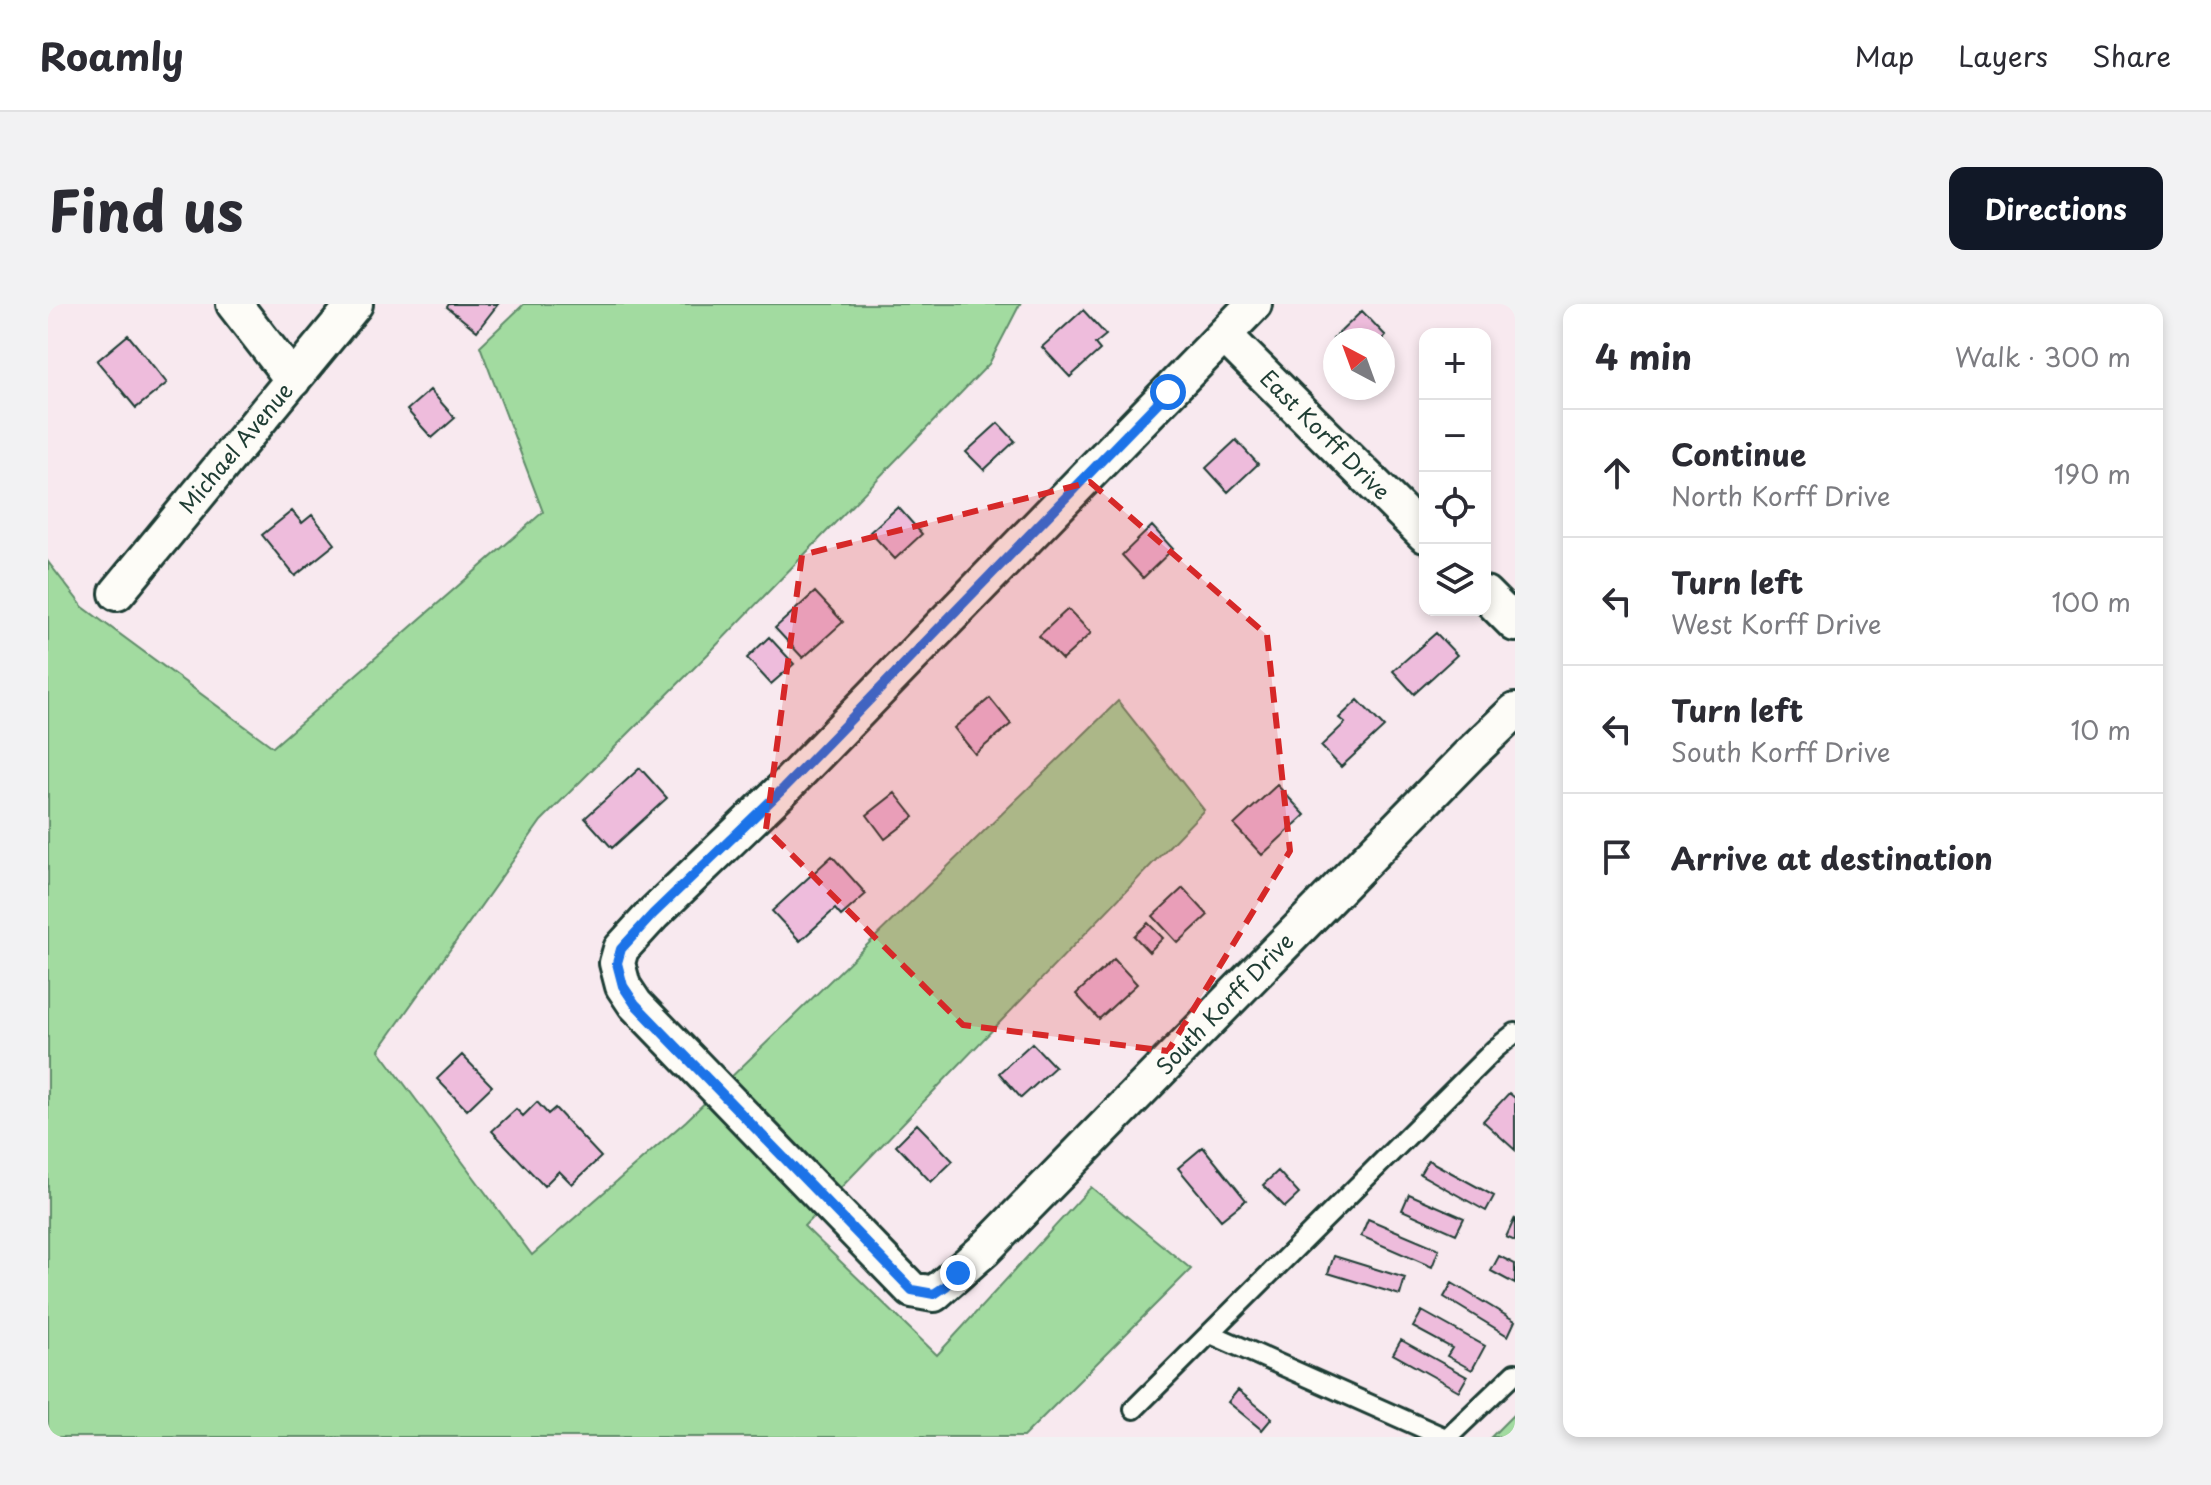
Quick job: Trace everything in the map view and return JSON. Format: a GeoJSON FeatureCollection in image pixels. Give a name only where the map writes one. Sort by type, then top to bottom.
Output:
{"type":"FeatureCollection","features":[{"type":"Feature","properties":{"kind":"street"},"geometry":{"type":"LineString","coordinates":[[234,304],[293,380]]}},
{"type":"Feature","properties":{"kind":"street","name":"Michael Avenue"},"geometry":{"type":"LineString","coordinates":[[117,593],[355,304]]}},
{"type":"Feature","properties":{"kind":"street"},"geometry":{"type":"LineString","coordinates":[[1224,335],[1254,304]]}},
{"type":"Feature","properties":{"kind":"street","name":"East Korff Drive"},"geometry":{"type":"LineString","coordinates":[[1224,335],[1419,529]]}},
{"type":"Feature","properties":{"kind":"street","name":"South Korff Drive"},"geometry":{"type":"LineString","coordinates":[[1224,335],[784,788],[653,914],[621,949],[617,963],[623,986],[635,1004],[912,1290],[934,1294],[984,1250],[1515,711]]}},
{"type":"Feature","properties":{"kind":"street"},"geometry":{"type":"LineString","coordinates":[[1491,600],[1515,624]]}},
{"type":"Feature","properties":{"kind":"lane"},"geometry":{"type":"LineString","coordinates":[[1134,1409],[1484,1060],[1515,1033]]}},
{"type":"Feature","properties":{"kind":"lane"},"geometry":{"type":"LineString","coordinates":[[1211,1334],[1446,1437],[1515,1373]]}},
{"type":"Feature","properties":{"kind":"highlighted area"},"geometry":{"type":"Polygon","coordinates":[[[1090,482],[1267,635],[1290,851],[1168,1051],[963,1025],[766,829],[802,555],[1090,482]]]}},
{"type":"Feature","properties":{"kind":"green space"},"geometry":{"type":"Polygon","coordinates":[[[524,304],[1020,304],[989,364],[541,821],[379,1050],[532,1255],[686,1121],[1118,701],[1204,810],[804,1226],[937,1355],[1091,1187],[1191,1269],[1023,1437],[48,1437],[48,562],[83,607],[273,747],[543,512],[480,346],[524,304]]]}},
{"type":"Feature","properties":{"kind":"green space"},"geometry":{"type":"Polygon","coordinates":[[[1515,1413],[1515,1437],[1491,1437],[1515,1413]]]}},
{"type":"Feature","properties":{"kind":"building"},"geometry":{"type":"Polygon","coordinates":[[[449,304],[498,304],[477,331],[447,307],[449,304]]]}},
{"type":"Feature","properties":{"kind":"building"},"geometry":{"type":"Polygon","coordinates":[[[1083,310],[1106,335],[1095,344],[1100,350],[1070,377],[1042,347],[1083,310]]]}},
{"type":"Feature","properties":{"kind":"building"},"geometry":{"type":"Polygon","coordinates":[[[1362,311],[1378,328],[1344,328],[1362,311]]]}},
{"type":"Feature","properties":{"kind":"building"},"geometry":{"type":"Polygon","coordinates":[[[128,335],[167,383],[136,408],[97,361],[128,335]]]}},
{"type":"Feature","properties":{"kind":"building"},"geometry":{"type":"Polygon","coordinates":[[[430,390],[455,418],[432,438],[407,410],[430,390]]]}},
{"type":"Feature","properties":{"kind":"building"},"geometry":{"type":"Polygon","coordinates":[[[998,423],[1015,441],[984,470],[966,452],[998,423]]]}},
{"type":"Feature","properties":{"kind":"building"},"geometry":{"type":"Polygon","coordinates":[[[1236,440],[1258,464],[1228,492],[1206,468],[1236,440]]]}},
{"type":"Feature","properties":{"kind":"building"},"geometry":{"type":"Polygon","coordinates":[[[898,507],[922,534],[895,559],[870,532],[898,507]]]}},
{"type":"Feature","properties":{"kind":"building"},"geometry":{"type":"Polygon","coordinates":[[[292,511],[302,523],[312,515],[335,544],[295,576],[262,535],[292,511]]]}},
{"type":"Feature","properties":{"kind":"building"},"geometry":{"type":"Polygon","coordinates":[[[1152,526],[1173,549],[1143,578],[1122,555],[1152,526]]]}},
{"type":"Feature","properties":{"kind":"building"},"geometry":{"type":"Polygon","coordinates":[[[815,592],[843,622],[803,658],[775,628],[815,592]]]}},
{"type":"Feature","properties":{"kind":"building"},"geometry":{"type":"Polygon","coordinates":[[[1068,609],[1091,633],[1062,660],[1039,636],[1068,609]]]}},
{"type":"Feature","properties":{"kind":"building"},"geometry":{"type":"Polygon","coordinates":[[[1436,633],[1457,655],[1414,694],[1393,671],[1436,633]]]}},
{"type":"Feature","properties":{"kind":"building"},"geometry":{"type":"Polygon","coordinates":[[[769,637],[794,664],[771,684],[747,658],[769,637]]]}},
{"type":"Feature","properties":{"kind":"building"},"geometry":{"type":"Polygon","coordinates":[[[990,698],[1011,724],[975,754],[954,728],[990,698]]]}},
{"type":"Feature","properties":{"kind":"building"},"geometry":{"type":"Polygon","coordinates":[[[1358,700],[1384,727],[1341,767],[1321,746],[1345,723],[1339,718],[1358,700]]]}},
{"type":"Feature","properties":{"kind":"building"},"geometry":{"type":"Polygon","coordinates":[[[640,768],[667,798],[612,848],[585,818],[640,768]]]}},
{"type":"Feature","properties":{"kind":"building"},"geometry":{"type":"Polygon","coordinates":[[[1277,785],[1305,815],[1262,855],[1234,825],[1277,785]]]}},
{"type":"Feature","properties":{"kind":"building"},"geometry":{"type":"Polygon","coordinates":[[[895,793],[914,817],[885,839],[867,815],[895,793]]]}},
{"type":"Feature","properties":{"kind":"building"},"geometry":{"type":"Polygon","coordinates":[[[832,856],[866,894],[841,916],[835,909],[800,941],[772,911],[832,856]]]}},
{"type":"Feature","properties":{"kind":"building"},"geometry":{"type":"Polygon","coordinates":[[[1183,888],[1208,915],[1178,943],[1153,916],[1183,888]]]}},
{"type":"Feature","properties":{"kind":"building"},"geometry":{"type":"Polygon","coordinates":[[[1148,923],[1163,938],[1149,952],[1134,936],[1148,923]]]}},
{"type":"Feature","properties":{"kind":"building"},"geometry":{"type":"Polygon","coordinates":[[[1114,959],[1137,984],[1099,1019],[1076,994],[1114,959]]]}},
{"type":"Feature","properties":{"kind":"building"},"geometry":{"type":"Polygon","coordinates":[[[1032,1043],[1055,1067],[1021,1098],[999,1073],[1032,1043]]]}},
{"type":"Feature","properties":{"kind":"building"},"geometry":{"type":"Polygon","coordinates":[[[462,1055],[492,1086],[467,1110],[437,1079],[462,1055]]]}},
{"type":"Feature","properties":{"kind":"building"},"geometry":{"type":"Polygon","coordinates":[[[1509,1093],[1515,1098],[1515,1150],[1483,1121],[1509,1093]]]}},
{"type":"Feature","properties":{"kind":"building"},"geometry":{"type":"Polygon","coordinates":[[[537,1102],[548,1114],[555,1108],[601,1157],[572,1184],[559,1171],[544,1186],[492,1131],[516,1109],[523,1116],[537,1102]]]}},
{"type":"Feature","properties":{"kind":"building"},"geometry":{"type":"Polygon","coordinates":[[[917,1124],[953,1161],[931,1182],[896,1145],[917,1124]]]}},
{"type":"Feature","properties":{"kind":"building"},"geometry":{"type":"Polygon","coordinates":[[[1203,1147],[1246,1200],[1221,1220],[1178,1168],[1203,1147]]]}},
{"type":"Feature","properties":{"kind":"building"},"geometry":{"type":"Polygon","coordinates":[[[1428,1160],[1494,1196],[1486,1211],[1420,1174],[1428,1160]]]}},
{"type":"Feature","properties":{"kind":"building"},"geometry":{"type":"Polygon","coordinates":[[[1278,1171],[1299,1194],[1285,1207],[1263,1185],[1278,1171]]]}},
{"type":"Feature","properties":{"kind":"building"},"geometry":{"type":"Polygon","coordinates":[[[1409,1194],[1464,1218],[1456,1234],[1402,1210],[1409,1194]]]}},
{"type":"Feature","properties":{"kind":"building"},"geometry":{"type":"Polygon","coordinates":[[[1515,1218],[1515,1241],[1506,1237],[1515,1218]]]}},
{"type":"Feature","properties":{"kind":"building"},"geometry":{"type":"Polygon","coordinates":[[[1368,1219],[1439,1249],[1432,1267],[1361,1236],[1368,1219]]]}},
{"type":"Feature","properties":{"kind":"building"},"geometry":{"type":"Polygon","coordinates":[[[1334,1256],[1405,1278],[1400,1295],[1328,1273],[1334,1256]]]}},
{"type":"Feature","properties":{"kind":"building"},"geometry":{"type":"Polygon","coordinates":[[[1499,1256],[1515,1264],[1515,1284],[1491,1271],[1499,1256]]]}},
{"type":"Feature","properties":{"kind":"building"},"geometry":{"type":"Polygon","coordinates":[[[1452,1283],[1515,1321],[1508,1336],[1444,1297],[1452,1283]]]}},
{"type":"Feature","properties":{"kind":"building"},"geometry":{"type":"Polygon","coordinates":[[[1422,1311],[1485,1346],[1472,1370],[1447,1356],[1452,1348],[1413,1327],[1422,1311]]]}},
{"type":"Feature","properties":{"kind":"building"},"geometry":{"type":"Polygon","coordinates":[[[1401,1340],[1467,1377],[1459,1391],[1393,1354],[1401,1340]]]}},
{"type":"Feature","properties":{"kind":"building"},"geometry":{"type":"Polygon","coordinates":[[[1238,1390],[1272,1418],[1262,1430],[1228,1402],[1238,1390]]]}},
{"type":"Feature","properties":{"kind":"route"},"geometry":{"type":"LineString","coordinates":[[958,1273],[934,1294],[912,1290],[635,1004],[623,986],[617,963],[621,949],[653,914],[784,788],[1168,392]]}}]}
